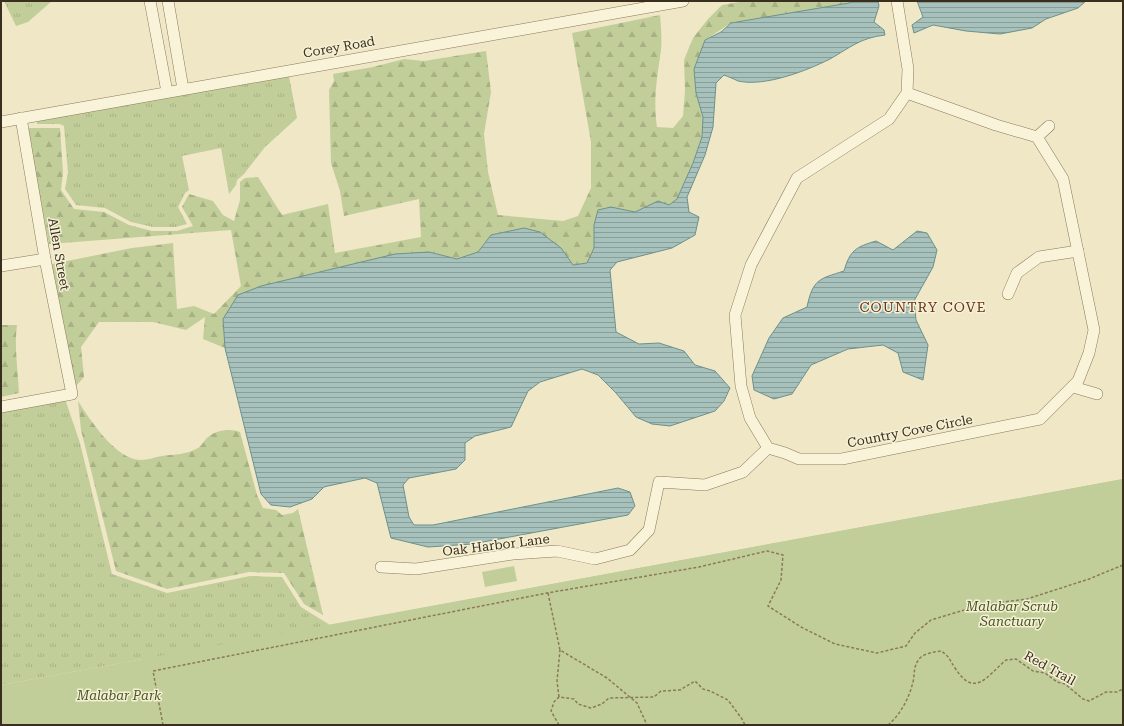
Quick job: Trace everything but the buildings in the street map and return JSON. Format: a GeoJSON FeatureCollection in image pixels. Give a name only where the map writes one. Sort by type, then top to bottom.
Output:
{"type":"FeatureCollection","features":[{"type":"Feature","properties":{"kind":"street"},"geometry":{"type":"LineString","coordinates":[[150,1],[167,92]]}},
{"type":"Feature","properties":{"kind":"street"},"geometry":{"type":"LineString","coordinates":[[168,1],[184,89]]}},
{"type":"Feature","properties":{"kind":"street","name":"Corey Road"},"geometry":{"type":"LineString","coordinates":[[1,122],[683,1]]}},
{"type":"Feature","properties":{"kind":"street"},"geometry":{"type":"LineString","coordinates":[[768,448],[750,418],[741,386],[735,315],[751,265],[797,178],[888,119],[907,94],[908,69],[897,1]]}},
{"type":"Feature","properties":{"kind":"street"},"geometry":{"type":"LineString","coordinates":[[155,29],[172,26]]}},
{"type":"Feature","properties":{"kind":"street"},"geometry":{"type":"LineString","coordinates":[[907,94],[996,125],[1037,137],[1049,126]]}},
{"type":"Feature","properties":{"kind":"street","name":"Allen Street"},"geometry":{"type":"LineString","coordinates":[[1,407],[72,394],[45,259],[21,118]]}},
{"type":"Feature","properties":{"kind":"street","name":"Country Cove Circle"},"geometry":{"type":"LineString","coordinates":[[768,448],[785,453],[799,460],[842,459],[1033,421],[1040,419],[1073,387],[1078,381],[1089,353],[1094,330],[1063,180],[1037,137]]}},
{"type":"Feature","properties":{"kind":"street"},"geometry":{"type":"LineString","coordinates":[[1008,294],[1017,273],[1039,257],[1078,251]]}},
{"type":"Feature","properties":{"kind":"street"},"geometry":{"type":"LineString","coordinates":[[1,266],[45,259]]}},
{"type":"Feature","properties":{"kind":"street"},"geometry":{"type":"LineString","coordinates":[[1073,387],[1097,394]]}},
{"type":"Feature","properties":{"kind":"street","name":"Oak Harbor Lane"},"geometry":{"type":"LineString","coordinates":[[381,567],[416,569],[513,554],[557,551],[595,559],[630,550],[648,530],[659,482],[705,485],[743,472],[768,448]]}},
{"type":"Feature","properties":{"kind":"path"},"geometry":{"type":"LineString","coordinates":[[163,725],[153,671],[547,592],[699,567],[767,551],[783,555],[781,580],[768,606],[801,627],[835,644],[877,653],[906,646],[915,633],[931,620],[981,605],[1027,599],[1089,579],[1123,565]]}},
{"type":"Feature","properties":{"kind":"path"},"geometry":{"type":"LineString","coordinates":[[547,592],[560,650],[557,681],[559,697]]}},
{"type":"Feature","properties":{"kind":"path"},"geometry":{"type":"LineString","coordinates":[[560,650],[607,678],[637,703],[647,725]]}},
{"type":"Feature","properties":{"kind":"path","name":"Red Trail"},"geometry":{"type":"LineString","coordinates":[[888,725],[893,721],[906,703],[913,680],[913,672],[921,657],[941,651],[950,658],[955,668],[970,683],[977,684],[985,679],[1006,660],[1016,659],[1033,672],[1045,673],[1057,682],[1065,684],[1083,699],[1089,701],[1106,692],[1117,692],[1123,689]]}},
{"type":"Feature","properties":{"kind":"path"},"geometry":{"type":"LineString","coordinates":[[559,697],[574,699],[578,704],[591,708],[602,704],[609,698],[654,697],[661,691],[680,690],[694,681],[703,689],[710,690],[728,700],[745,725]]}},
{"type":"Feature","properties":{"kind":"path"},"geometry":{"type":"LineString","coordinates":[[559,697],[554,702],[551,711],[559,725]]}},
{"type":"Feature","properties":{"kind":"green space"},"geometry":{"type":"Polygon","coordinates":[[[4,1],[52,1],[28,22],[16,26],[4,1]]]}},
{"type":"Feature","properties":{"kind":"green space"},"geometry":{"type":"Polygon","coordinates":[[[745,1],[853,1],[850,3],[731,23],[705,40],[696,93],[703,117],[702,137],[693,163],[677,199],[669,205],[658,201],[635,212],[611,207],[594,225],[594,248],[587,263],[573,265],[561,248],[540,232],[524,228],[491,235],[478,252],[457,259],[429,252],[223,319],[225,348],[203,339],[205,317],[186,330],[153,322],[99,322],[81,347],[84,377],[76,386],[52,264],[132,248],[173,243],[177,309],[194,306],[214,314],[241,286],[231,230],[49,244],[27,128],[60,128],[63,173],[61,190],[74,209],[104,212],[129,225],[152,231],[177,231],[193,226],[182,207],[189,194],[213,201],[223,215],[234,221],[240,200],[240,182],[245,178],[258,177],[282,215],[328,204],[335,253],[421,237],[419,199],[344,216],[340,191],[331,163],[329,90],[334,81],[333,74],[373,67],[404,59],[424,61],[486,51],[491,92],[484,134],[488,172],[498,215],[563,221],[578,216],[591,188],[591,142],[572,33],[660,15],[661,46],[655,98],[657,127],[673,128],[683,116],[685,91],[684,60],[693,38],[708,19],[722,5],[745,1]]]}},
{"type":"Feature","properties":{"kind":"green space"},"geometry":{"type":"Polygon","coordinates":[[[288,71],[297,118],[265,147],[244,174],[237,180],[236,185],[229,194],[221,148],[182,156],[189,190],[185,193],[178,207],[187,224],[176,227],[153,227],[131,222],[105,208],[76,205],[65,189],[68,173],[64,126],[60,124],[37,124],[37,116],[288,71]]]}},
{"type":"Feature","properties":{"kind":"green space"},"geometry":{"type":"Polygon","coordinates":[[[1,321],[2,325],[17,325],[16,350],[19,393],[1,397],[1,321]]]}},
{"type":"Feature","properties":{"kind":"green space","name":"Malabar Scrub Sanctuary"},"geometry":{"type":"Polygon","coordinates":[[[65,399],[80,443],[112,574],[167,593],[250,576],[282,577],[301,607],[330,625],[1123,479],[1123,725],[155,725],[143,659],[1,685],[1,411],[65,399]]]}},
{"type":"Feature","properties":{"kind":"green space"},"geometry":{"type":"Polygon","coordinates":[[[78,401],[89,418],[113,446],[132,458],[141,460],[185,453],[194,450],[207,438],[219,431],[228,430],[240,432],[257,495],[263,508],[276,510],[282,515],[293,513],[298,509],[323,615],[304,604],[284,573],[249,572],[167,589],[116,571],[81,430],[78,401]]]}},
{"type":"Feature","properties":{"kind":"green space","name":"Malabar Scrub Sanctuary"},"geometry":{"type":"Polygon","coordinates":[[[1123,479],[1123,725],[1,725],[1,685],[1123,479]]]}},
{"type":"Feature","properties":{"kind":"green space"},"geometry":{"type":"Polygon","coordinates":[[[514,566],[517,581],[485,587],[482,572],[514,566]]]}},
{"type":"Feature","properties":{"kind":"water"},"geometry":{"type":"Polygon","coordinates":[[[853,1],[878,1],[879,6],[874,22],[884,30],[885,35],[869,38],[820,64],[785,77],[760,82],[749,82],[738,81],[724,75],[716,83],[713,127],[705,155],[687,197],[689,212],[699,217],[695,235],[672,248],[617,262],[610,270],[616,332],[639,344],[659,343],[684,351],[695,365],[715,371],[730,388],[724,401],[715,411],[670,426],[652,424],[636,417],[616,393],[598,375],[582,369],[540,382],[528,391],[511,427],[475,436],[465,443],[465,460],[456,469],[409,478],[403,485],[409,517],[414,525],[433,525],[618,488],[630,492],[635,506],[628,515],[472,544],[428,547],[391,538],[377,483],[365,478],[324,487],[312,499],[290,507],[271,505],[261,494],[225,348],[223,319],[238,295],[261,286],[395,254],[429,252],[457,259],[478,252],[491,235],[524,228],[540,232],[561,248],[573,265],[587,263],[594,248],[594,225],[598,210],[611,207],[635,212],[658,201],[669,205],[677,199],[693,163],[702,137],[703,117],[696,93],[694,69],[705,40],[721,32],[731,23],[849,3],[853,1]]]}},
{"type":"Feature","properties":{"kind":"water"},"geometry":{"type":"Polygon","coordinates":[[[917,1],[1086,1],[1078,8],[1046,19],[1032,28],[1000,34],[966,31],[933,25],[914,33],[912,25],[923,17],[917,1]]]}},
{"type":"Feature","properties":{"kind":"water"},"geometry":{"type":"Polygon","coordinates":[[[917,231],[927,233],[937,250],[933,267],[914,301],[916,320],[928,345],[923,380],[903,372],[898,353],[883,345],[848,349],[811,365],[792,394],[774,399],[754,390],[752,376],[769,338],[783,318],[807,307],[812,291],[818,282],[829,276],[844,271],[851,254],[863,245],[876,241],[893,250],[917,231]]]}},
{"type":"Feature","properties":{"kind":"district","name":"COUNTRY COVE"},"geometry":{"type":"Point","coordinates":[923,307]}},
{"type":"Feature","properties":{"kind":"park label","name":"Malabar Park"},"geometry":{"type":"Point","coordinates":[119,695]}}]}
